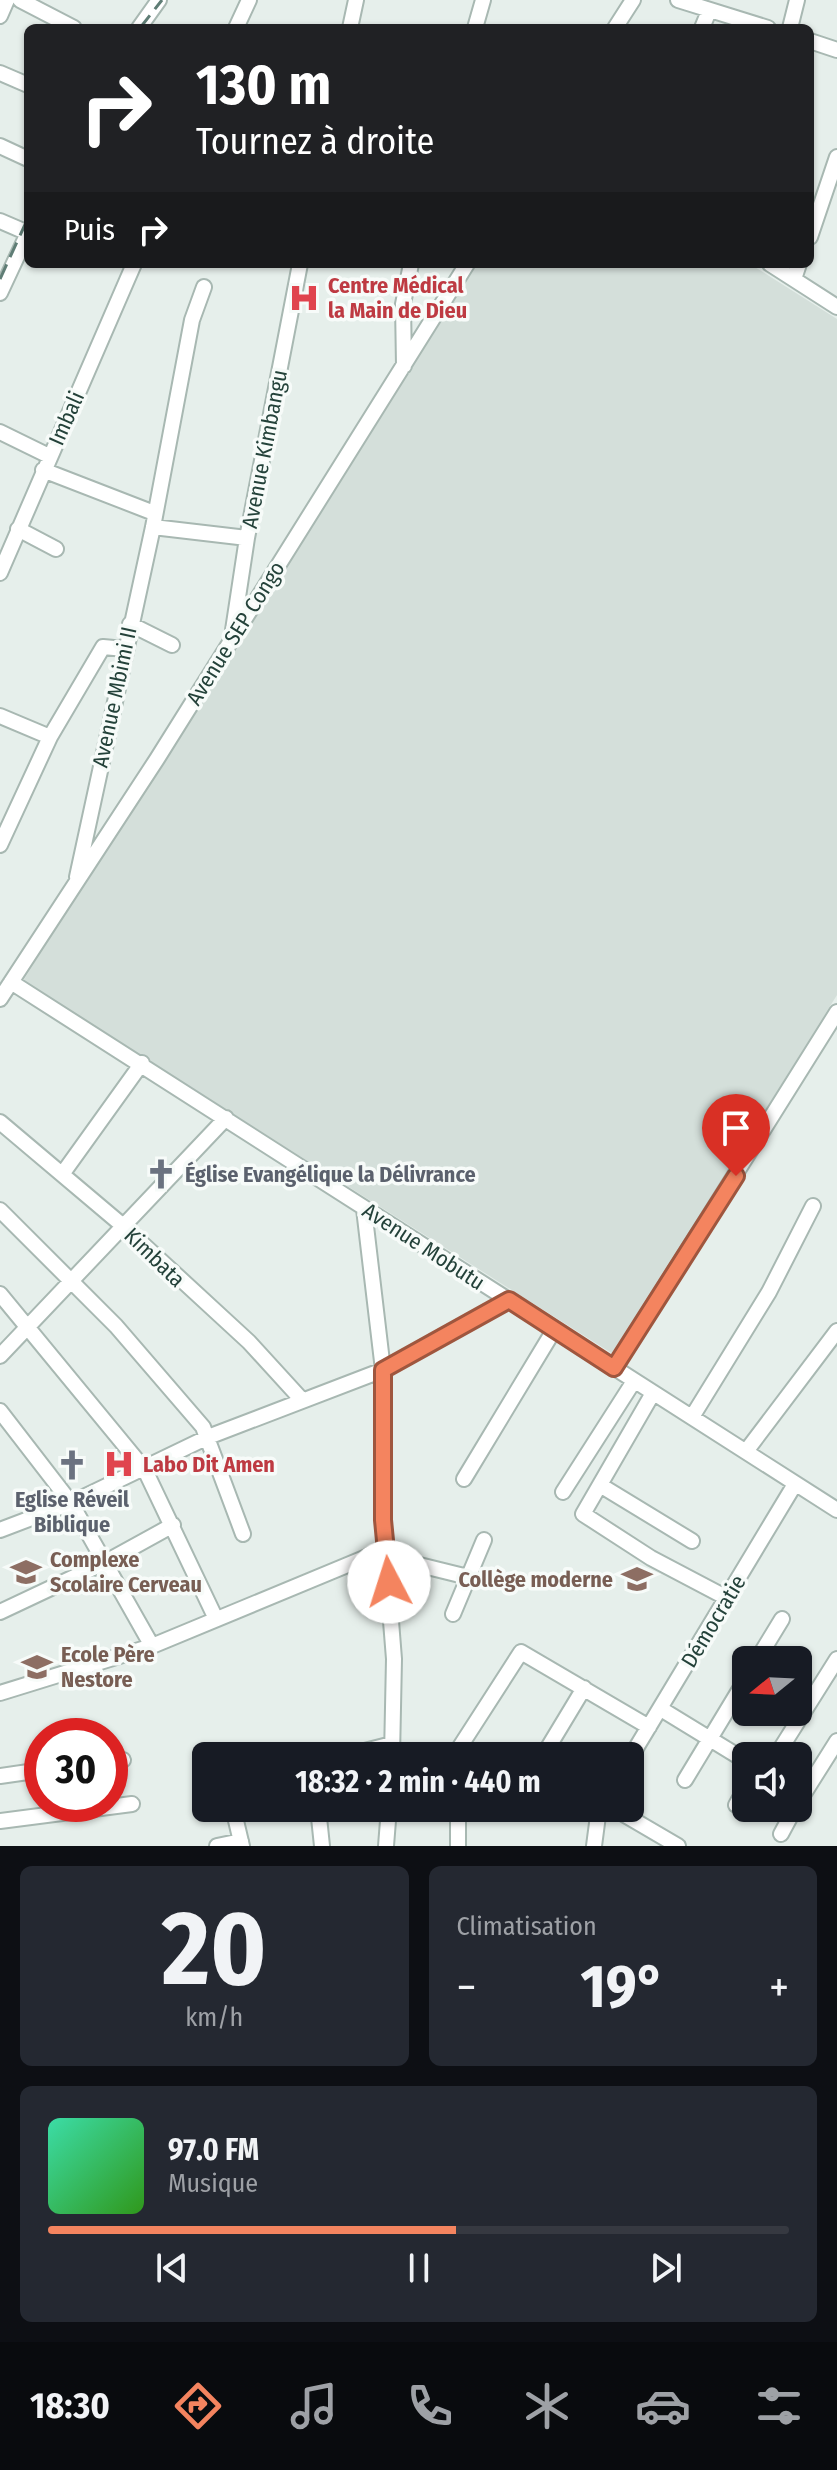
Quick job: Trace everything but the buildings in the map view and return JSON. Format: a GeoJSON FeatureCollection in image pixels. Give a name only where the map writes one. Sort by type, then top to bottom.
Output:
{"type":"FeatureCollection","features":[{"type":"Feature","properties":{"kind":"street"},"geometry":{"type":"LineString","coordinates":[[0,16],[7,0]]}},
{"type":"Feature","properties":{"kind":"street"},"geometry":{"type":"LineString","coordinates":[[20,0],[66,24]]}},
{"type":"Feature","properties":{"kind":"street"},"geometry":{"type":"LineString","coordinates":[[142,24],[159,0]]}},
{"type":"Feature","properties":{"kind":"street"},"geometry":{"type":"LineString","coordinates":[[238,24],[249,0]]}},
{"type":"Feature","properties":{"kind":"street"},"geometry":{"type":"LineString","coordinates":[[351,24],[356,0]]}},
{"type":"Feature","properties":{"kind":"street"},"geometry":{"type":"LineString","coordinates":[[476,24],[483,0]]}},
{"type":"Feature","properties":{"kind":"street"},"geometry":{"type":"LineString","coordinates":[[618,24],[633,0]]}},
{"type":"Feature","properties":{"kind":"street"},"geometry":{"type":"LineString","coordinates":[[678,0],[754,24]]}},
{"type":"Feature","properties":{"kind":"street"},"geometry":{"type":"LineString","coordinates":[[791,24],[797,0]]}},
{"type":"Feature","properties":{"kind":"street"},"geometry":{"type":"LineString","coordinates":[[704,24],[709,11]]}},
{"type":"Feature","properties":{"kind":"street"},"geometry":{"type":"LineString","coordinates":[[814,42],[837,50]]}},
{"type":"Feature","properties":{"kind":"street"},"geometry":{"type":"LineString","coordinates":[[0,73],[24,83]]}},
{"type":"Feature","properties":{"kind":"street"},"geometry":{"type":"LineString","coordinates":[[0,146],[24,157]]}},
{"type":"Feature","properties":{"kind":"street"},"geometry":{"type":"LineString","coordinates":[[814,225],[837,157]]}},
{"type":"Feature","properties":{"kind":"street"},"geometry":{"type":"LineString","coordinates":[[0,221],[24,231]]}},
{"type":"Feature","properties":{"kind":"street"},"geometry":{"type":"LineString","coordinates":[[0,293],[24,242]]}},
{"type":"Feature","properties":{"kind":"street","name":"Imbali"},"geometry":{"type":"LineString","coordinates":[[0,573],[132,268]]}},
{"type":"Feature","properties":{"kind":"street","name":"Avenue Kimbangu"},"geometry":{"type":"LineString","coordinates":[[233,634],[247,538],[299,268]]}},
{"type":"Feature","properties":{"kind":"street"},"geometry":{"type":"LineString","coordinates":[[404,366],[403,304],[410,268]]}},
{"type":"Feature","properties":{"kind":"street","name":"Avenue SEP Congo"},"geometry":{"type":"LineString","coordinates":[[0,999],[465,268]]}},
{"type":"Feature","properties":{"kind":"street"},"geometry":{"type":"LineString","coordinates":[[776,268],[837,307]]}},
{"type":"Feature","properties":{"kind":"street"},"geometry":{"type":"LineString","coordinates":[[794,279],[798,268]]}},
{"type":"Feature","properties":{"kind":"street","name":"Avenue Mbimi II"},"geometry":{"type":"LineString","coordinates":[[77,881],[154,520],[192,320],[204,287]]}},
{"type":"Feature","properties":{"kind":"street"},"geometry":{"type":"LineString","coordinates":[[0,432],[46,463],[154,520],[247,538]]}},
{"type":"Feature","properties":{"kind":"street"},"geometry":{"type":"LineString","coordinates":[[18,529],[56,549]]}},
{"type":"Feature","properties":{"kind":"street"},"geometry":{"type":"LineString","coordinates":[[130,624],[172,645]]}},
{"type":"Feature","properties":{"kind":"street"},"geometry":{"type":"LineString","coordinates":[[0,845],[50,737],[103,647],[125,649]]}},
{"type":"Feature","properties":{"kind":"street"},"geometry":{"type":"LineString","coordinates":[[0,716],[50,737]]}},
{"type":"Feature","properties":{"kind":"street","name":"Avenue Mobutu"},"geometry":{"type":"LineString","coordinates":[[11,982],[142,1063],[634,1381],[747,1450],[795,1484],[834,1503]]}},
{"type":"Feature","properties":{"kind":"street"},"geometry":{"type":"LineString","coordinates":[[614,1368],[837,1012]]}},
{"type":"Feature","properties":{"kind":"street"},"geometry":{"type":"LineString","coordinates":[[63,1173],[142,1063]]}},
{"type":"Feature","properties":{"kind":"street"},"geometry":{"type":"LineString","coordinates":[[0,1356],[226,1118]]}},
{"type":"Feature","properties":{"kind":"street","name":"Kimbata"},"geometry":{"type":"LineString","coordinates":[[0,1122],[122,1225],[249,1342],[302,1400]]}},
{"type":"Feature","properties":{"kind":"street"},"geometry":{"type":"LineString","coordinates":[[692,1417],[769,1292],[813,1206]]}},
{"type":"Feature","properties":{"kind":"street"},"geometry":{"type":"LineString","coordinates":[[364,1209],[383,1370],[387,1553],[394,1659],[392,1742]]}},
{"type":"Feature","properties":{"kind":"street"},"geometry":{"type":"LineString","coordinates":[[0,1210],[70,1279],[161,1377],[208,1437],[243,1534]]}},
{"type":"Feature","properties":{"kind":"street"},"geometry":{"type":"LineString","coordinates":[[0,1294],[145,1470],[216,1619]]}},
{"type":"Feature","properties":{"kind":"street"},"geometry":{"type":"LineString","coordinates":[[1,1526],[71,1503],[208,1437],[383,1370],[509,1300]]}},
{"type":"Feature","properties":{"kind":"street"},"geometry":{"type":"LineString","coordinates":[[464,1479],[554,1330]]}},
{"type":"Feature","properties":{"kind":"street"},"geometry":{"type":"LineString","coordinates":[[747,1450],[837,1331]]}},
{"type":"Feature","properties":{"kind":"street"},"geometry":{"type":"LineString","coordinates":[[563,1492],[634,1381]]}},
{"type":"Feature","properties":{"kind":"street"},"geometry":{"type":"LineString","coordinates":[[653,1393],[583,1509],[585,1517],[651,1558],[727,1598]]}},
{"type":"Feature","properties":{"kind":"street"},"geometry":{"type":"LineString","coordinates":[[0,1411],[71,1503],[152,1646]]}},
{"type":"Feature","properties":{"kind":"street","name":"Démocratie"},"geometry":{"type":"LineString","coordinates":[[640,1742],[795,1484]]}},
{"type":"Feature","properties":{"kind":"street"},"geometry":{"type":"LineString","coordinates":[[600,1485],[692,1541]]}},
{"type":"Feature","properties":{"kind":"street"},"geometry":{"type":"LineString","coordinates":[[0,1612],[106,1562],[173,1525]]}},
{"type":"Feature","properties":{"kind":"street"},"geometry":{"type":"LineString","coordinates":[[453,1614],[484,1540]]}},
{"type":"Feature","properties":{"kind":"street"},"geometry":{"type":"LineString","coordinates":[[0,1693],[152,1646],[387,1553],[468,1577]]}},
{"type":"Feature","properties":{"kind":"street"},"geometry":{"type":"LineString","coordinates":[[766,1646],[782,1619]]}},
{"type":"Feature","properties":{"kind":"street"},"geometry":{"type":"LineString","coordinates":[[463,1742],[521,1652],[649,1727]]}},
{"type":"Feature","properties":{"kind":"street"},"geometry":{"type":"LineString","coordinates":[[785,1742],[837,1659]]}},
{"type":"Feature","properties":{"kind":"street"},"geometry":{"type":"LineString","coordinates":[[551,1742],[584,1688]]}},
{"type":"Feature","properties":{"kind":"street"},"geometry":{"type":"LineString","coordinates":[[685,1780],[732,1703]]}},
{"type":"Feature","properties":{"kind":"street"},"geometry":{"type":"LineString","coordinates":[[661,1709],[732,1753]]}},
{"type":"Feature","properties":{"kind":"street"},"geometry":{"type":"LineString","coordinates":[[812,1779],[837,1741]]}},
{"type":"Feature","properties":{"kind":"street"},"geometry":{"type":"LineString","coordinates":[[0,1776],[24,1773]]}},
{"type":"Feature","properties":{"kind":"street"},"geometry":{"type":"LineString","coordinates":[[0,1821],[132,1804]]}},
{"type":"Feature","properties":{"kind":"street"},"geometry":{"type":"LineString","coordinates":[[217,1846],[241,1844],[236,1822]]}},
{"type":"Feature","properties":{"kind":"street"},"geometry":{"type":"LineString","coordinates":[[319,1822],[322,1846]]}},
{"type":"Feature","properties":{"kind":"street"},"geometry":{"type":"LineString","coordinates":[[386,1846],[388,1822]]}},
{"type":"Feature","properties":{"kind":"street"},"geometry":{"type":"LineString","coordinates":[[458,1822],[458,1846]]}},
{"type":"Feature","properties":{"kind":"street"},"geometry":{"type":"LineString","coordinates":[[594,1846],[596,1822]]}},
{"type":"Feature","properties":{"kind":"street"},"geometry":{"type":"LineString","coordinates":[[637,1822],[678,1846]]}},
{"type":"Feature","properties":{"kind":"street"},"geometry":{"type":"LineString","coordinates":[[781,1834],[787,1822]]}},
{"type":"Feature","properties":{"kind":"shaded area"},"geometry":{"type":"Polygon","coordinates":[[[468,268],[756,268],[837,319],[837,995],[613,1354],[23,981],[468,268]]]}},
{"type":"Feature","properties":{"kind":"railway"},"geometry":{"type":"LineString","coordinates":[[143,24],[162,0]]}},
{"type":"Feature","properties":{"kind":"railway"},"geometry":{"type":"LineString","coordinates":[[0,279],[24,227]]}},
{"type":"Feature","properties":{"kind":"place","name":"Centre Médical la Main de Dieu"},"geometry":{"type":"Point","coordinates":[304,298]}},
{"type":"Feature","properties":{"kind":"place","name":"Église Evangélique la Délivrance"},"geometry":{"type":"Point","coordinates":[161,1174]}},
{"type":"Feature","properties":{"kind":"place","name":"Labo Dit Amen"},"geometry":{"type":"Point","coordinates":[119,1464]}},
{"type":"Feature","properties":{"kind":"place","name":"Eglise Réveil Biblique"},"geometry":{"type":"Point","coordinates":[72,1465]}},
{"type":"Feature","properties":{"kind":"place","name":"Complexe Scolaire Cerveau"},"geometry":{"type":"Point","coordinates":[26,1572]}},
{"type":"Feature","properties":{"kind":"place","name":"Collège moderne"},"geometry":{"type":"Point","coordinates":[637,1579]}},
{"type":"Feature","properties":{"kind":"place","name":"Ecole Père Nestore"},"geometry":{"type":"Point","coordinates":[37,1667]}},
{"type":"Feature","properties":{"kind":"route"},"geometry":{"type":"LineString","coordinates":[[389,1582],[383,1520],[383,1370],[509,1300],[614,1368],[736,1176]]}}]}
